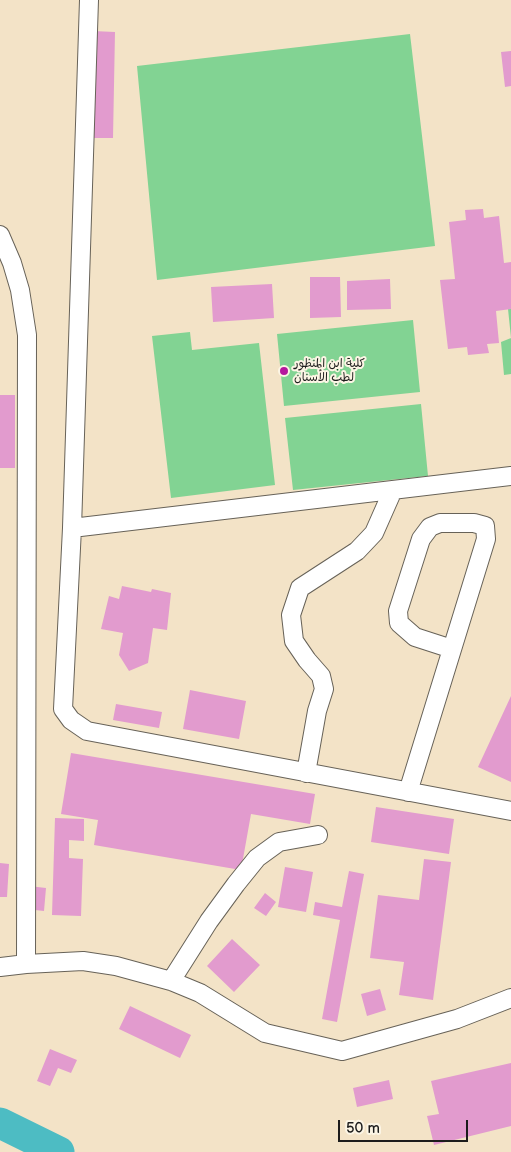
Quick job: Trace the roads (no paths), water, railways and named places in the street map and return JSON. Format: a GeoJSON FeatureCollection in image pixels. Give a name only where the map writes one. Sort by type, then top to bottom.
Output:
{"type":"FeatureCollection","features":[{"type":"Feature","properties":{"kind":"street"},"geometry":{"type":"LineString","coordinates":[[89,0],[72,528],[64,709],[71,720],[86,731],[511,811]]}},
{"type":"Feature","properties":{"kind":"street"},"geometry":{"type":"LineString","coordinates":[[0,234],[12,263],[20,290],[27,336],[26,964]]}},
{"type":"Feature","properties":{"kind":"street"},"geometry":{"type":"LineString","coordinates":[[72,528],[511,476]]}},
{"type":"Feature","properties":{"kind":"street"},"geometry":{"type":"LineString","coordinates":[[306,772],[317,711],[324,688],[321,676],[294,641],[291,615],[300,588],[357,551],[374,533],[394,490]]}},
{"type":"Feature","properties":{"kind":"street"},"geometry":{"type":"LineString","coordinates":[[408,792],[486,539],[485,526],[474,523],[440,523],[430,527],[421,539],[398,611],[399,623],[415,637],[452,649]]}},
{"type":"Feature","properties":{"kind":"street"},"geometry":{"type":"LineString","coordinates":[[171,981],[209,921],[257,858],[279,842],[318,835]]}},
{"type":"Feature","properties":{"kind":"street"},"geometry":{"type":"LineString","coordinates":[[0,967],[83,961],[116,966],[171,981],[200,993],[265,1032],[342,1051],[457,1019],[511,998]]}},
{"type":"Feature","properties":{"kind":"waterway"},"geometry":{"type":"LineString","coordinates":[[0,1123],[59,1152]]}},
{"type":"Feature","properties":{"kind":"place","name":"كلية ابن المنظور لطب الأسنان"},"geometry":{"type":"Point","coordinates":[284,371]}}]}
